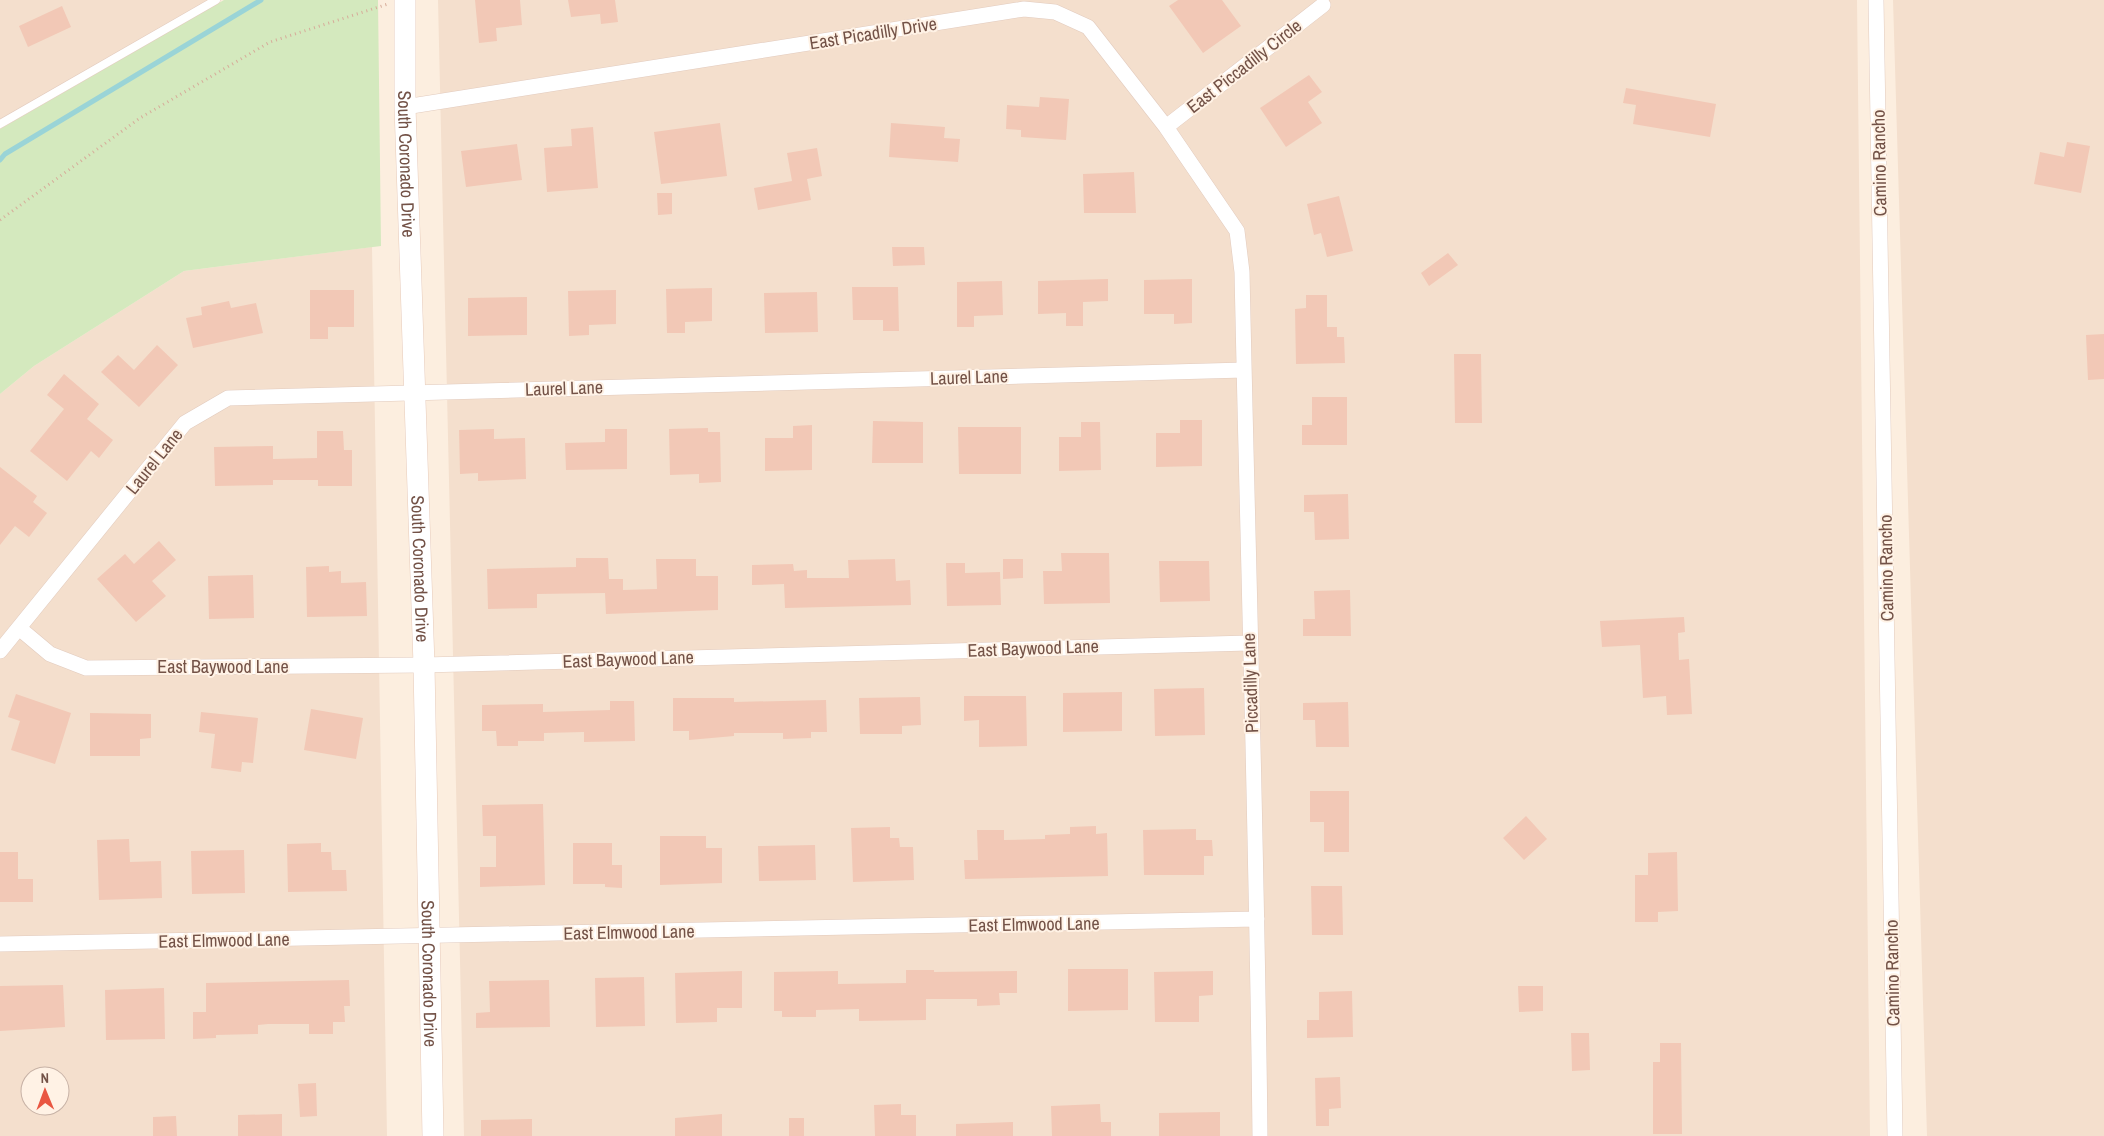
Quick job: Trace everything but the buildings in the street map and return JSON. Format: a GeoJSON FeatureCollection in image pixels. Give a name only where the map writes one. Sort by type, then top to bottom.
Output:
{"type":"FeatureCollection","features":[{"type":"Feature","properties":{"kind":"street","name":"Camino Rancho"},"geometry":{"type":"LineString","coordinates":[[1876,0],[1895,1136]]}},
{"type":"Feature","properties":{"kind":"street","name":"South Coronado Drive"},"geometry":{"type":"LineString","coordinates":[[398,2],[405,107],[424,665],[433,1136]]}},
{"type":"Feature","properties":{"kind":"street","name":"East Piccadilly Circle"},"geometry":{"type":"LineString","coordinates":[[1166,126],[1323,5]]}},
{"type":"Feature","properties":{"kind":"street","name":"East Picadilly Drive"},"geometry":{"type":"LineString","coordinates":[[405,107],[1024,9],[1056,12],[1088,27],[1166,126],[1238,230]]}},
{"type":"Feature","properties":{"kind":"street","name":"Piccadilly Lane"},"geometry":{"type":"LineString","coordinates":[[1238,230],[1242,272],[1249,643],[1257,919],[1260,1136]]}},
{"type":"Feature","properties":{"kind":"street","name":"Laurel Lane"},"geometry":{"type":"LineString","coordinates":[[0,651],[185,424],[228,398],[1244,370]]}},
{"type":"Feature","properties":{"kind":"street","name":"East Baywood Lane"},"geometry":{"type":"LineString","coordinates":[[18,628],[50,654],[86,668],[424,665],[1249,643]]}},
{"type":"Feature","properties":{"kind":"street","name":"East Elmwood Lane"},"geometry":{"type":"LineString","coordinates":[[0,944],[1257,919]]}},
{"type":"Feature","properties":{"kind":"lane"},"geometry":{"type":"LineString","coordinates":[[0,124],[216,0]]}},
{"type":"Feature","properties":{"kind":"path"},"geometry":{"type":"LineString","coordinates":[[0,220],[140,118],[270,42],[398,2]]}},
{"type":"Feature","properties":{"kind":"shaded area"},"geometry":{"type":"Polygon","coordinates":[[[0,0],[211,0],[0,121],[0,0]]]}},
{"type":"Feature","properties":{"kind":"shaded area"},"geometry":{"type":"Polygon","coordinates":[[[438,0],[1857,0],[1870,1136],[464,1136],[438,0]]]}},
{"type":"Feature","properties":{"kind":"shaded area"},"geometry":{"type":"Polygon","coordinates":[[[1893,0],[2104,0],[2104,1136],[1927,1136],[1893,0]]]}},
{"type":"Feature","properties":{"kind":"shaded area"},"geometry":{"type":"Polygon","coordinates":[[[372,247],[387,1136],[0,1136],[0,394],[34,366],[184,271],[372,247]]]}},
{"type":"Feature","properties":{"kind":"green space"},"geometry":{"type":"Polygon","coordinates":[[[224,0],[378,0],[381,246],[184,271],[34,366],[0,394],[0,129],[224,0]]]}},
{"type":"Feature","properties":{"kind":"waterway"},"geometry":{"type":"LineString","coordinates":[[0,160],[5,154],[261,0]]}}]}
